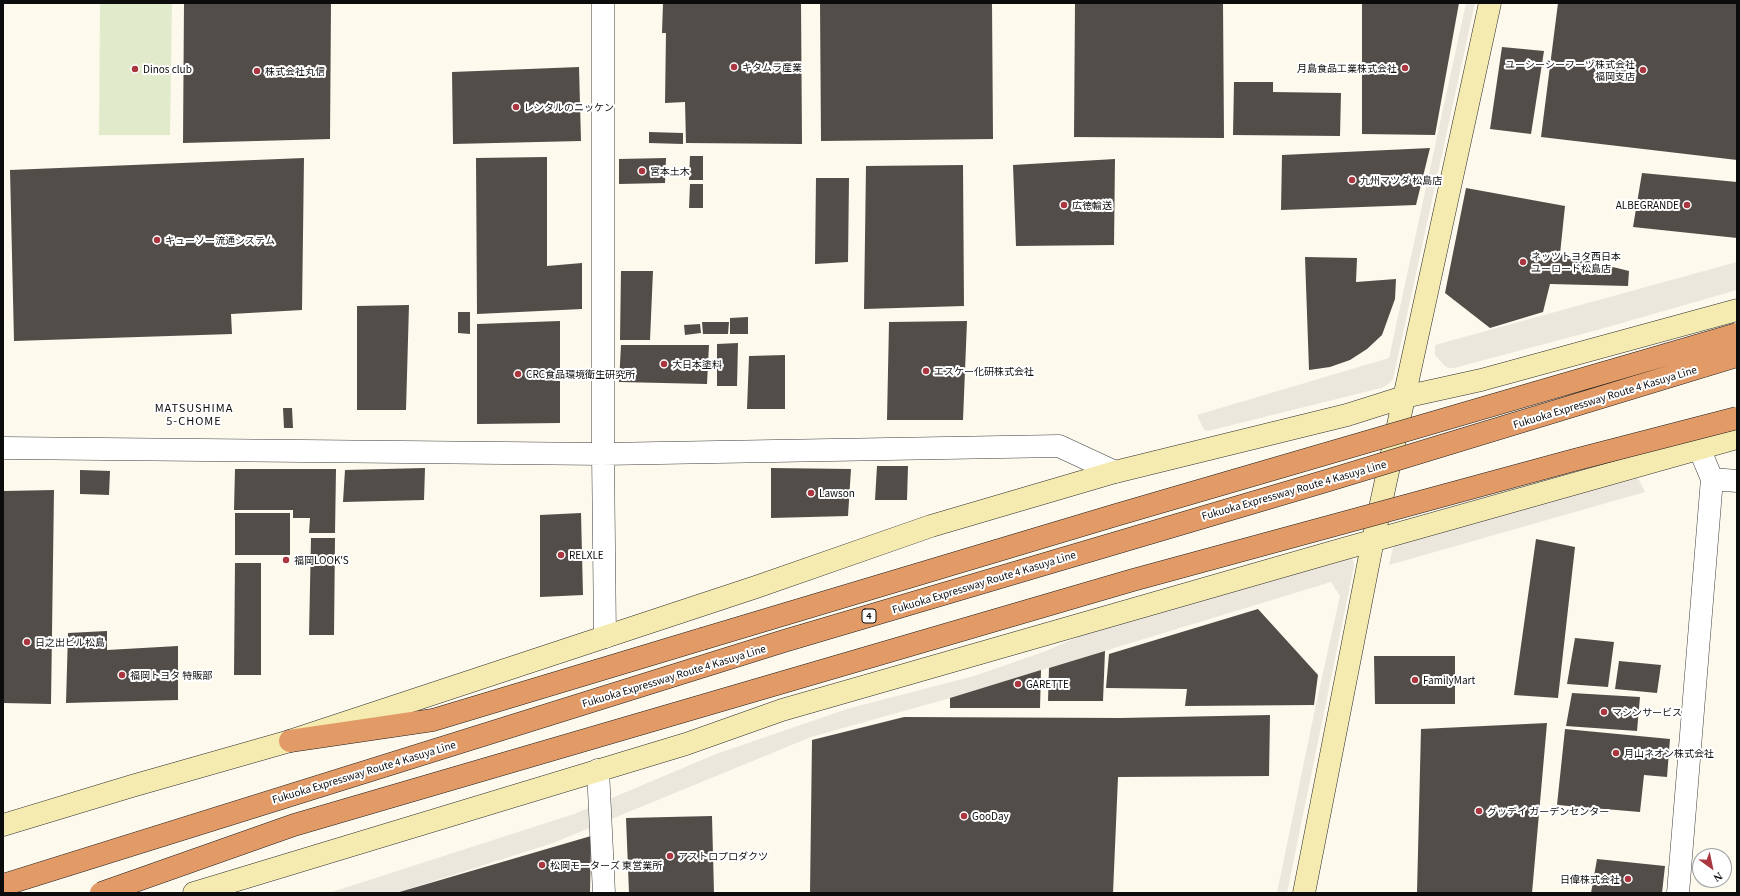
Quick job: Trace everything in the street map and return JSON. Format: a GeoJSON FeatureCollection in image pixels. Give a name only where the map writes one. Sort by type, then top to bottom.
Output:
{"type":"FeatureCollection","features":[{"type":"Feature","properties":{"kind":"highway"},"geometry":{"type":"LineString","coordinates":[[290,741],[433,720],[1108,518],[1737,334]]}},
{"type":"Feature","properties":{"kind":"highway","name":"Fukuoka Expressway Route 4 Kasuya Line"},"geometry":{"type":"LineString","coordinates":[[3,885],[776,644],[1326,481],[1737,356]]}},
{"type":"Feature","properties":{"kind":"highway"},"geometry":{"type":"LineString","coordinates":[[101,893],[294,825],[1126,582],[1567,462],[1737,418]]}},
{"type":"Feature","properties":{"kind":"street"},"geometry":{"type":"LineString","coordinates":[[603,3],[603,454],[605,637]]}},
{"type":"Feature","properties":{"kind":"street"},"geometry":{"type":"LineString","coordinates":[[1304,893],[1373,540],[1490,3]]}},
{"type":"Feature","properties":{"kind":"street"},"geometry":{"type":"LineString","coordinates":[[3,825],[290,741],[605,637],[931,526],[1115,472],[1347,415],[1404,397],[1481,380],[1737,310]]}},
{"type":"Feature","properties":{"kind":"street"},"geometry":{"type":"LineString","coordinates":[[194,893],[686,744],[782,710],[1373,540],[1737,438]]}},
{"type":"Feature","properties":{"kind":"street"},"geometry":{"type":"LineString","coordinates":[[3,448],[603,454],[1059,446],[1115,472]]}},
{"type":"Feature","properties":{"kind":"street"},"geometry":{"type":"LineString","coordinates":[[1678,893],[1712,479],[1699,448]]}},
{"type":"Feature","properties":{"kind":"street"},"geometry":{"type":"LineString","coordinates":[[1712,479],[1737,481]]}},
{"type":"Feature","properties":{"kind":"street"},"geometry":{"type":"LineString","coordinates":[[598,770],[604,893]]}},
{"type":"Feature","properties":{"kind":"green space","name":"Dinos club"},"geometry":{"type":"Polygon","coordinates":[[[100,3],[172,3],[170,135],[99,135],[100,3]]]}},
{"type":"Feature","properties":{"kind":"shaded area"},"geometry":{"type":"Polygon","coordinates":[[[1466,3],[1475,3],[1393,379],[1381,388],[1208,431],[1204,430],[1197,415],[1389,358],[1466,3]]]}},
{"type":"Feature","properties":{"kind":"shaded area"},"geometry":{"type":"Polygon","coordinates":[[[1737,262],[1737,290],[1601,329],[1454,368],[1448,368],[1435,355],[1435,345],[1737,262]]]}},
{"type":"Feature","properties":{"kind":"shaded area"},"geometry":{"type":"Polygon","coordinates":[[[1635,476],[1639,480],[1645,492],[1389,565],[1393,548],[1401,537],[1635,476]]]}},
{"type":"Feature","properties":{"kind":"shaded area"},"geometry":{"type":"Polygon","coordinates":[[[1347,553],[1353,560],[1354,566],[1287,893],[1277,893],[1340,596],[1331,582],[950,698],[811,737],[553,843],[396,893],[329,893],[574,814],[716,754],[847,709],[974,676],[1046,651],[1131,613],[1347,553]]]}},
{"type":"Feature","properties":{"kind":"building","name":"株式会社丸信"},"geometry":{"type":"Polygon","coordinates":[[[184,3],[331,3],[330,139],[183,143],[184,3]]]}},
{"type":"Feature","properties":{"kind":"building"},"geometry":{"type":"Polygon","coordinates":[[[663,3],[801,3],[802,144],[686,143],[685,102],[665,103],[666,33],[662,33],[663,3]]]}},
{"type":"Feature","properties":{"kind":"building"},"geometry":{"type":"Polygon","coordinates":[[[820,3],[992,3],[993,139],[821,141],[820,3]]]}},
{"type":"Feature","properties":{"kind":"building"},"geometry":{"type":"Polygon","coordinates":[[[1075,3],[1223,3],[1224,138],[1074,137],[1075,3]]]}},
{"type":"Feature","properties":{"kind":"building","name":"月島食品工業株式会社"},"geometry":{"type":"Polygon","coordinates":[[[1362,3],[1459,3],[1435,135],[1362,134],[1362,3]]]}},
{"type":"Feature","properties":{"kind":"building","name":"ユーシーシーフーヅ株式会社 福岡支店"},"geometry":{"type":"Polygon","coordinates":[[[1558,3],[1737,3],[1737,160],[1541,137],[1558,3]]]}},
{"type":"Feature","properties":{"kind":"building"},"geometry":{"type":"Polygon","coordinates":[[[1502,47],[1544,51],[1531,134],[1490,129],[1502,47]]]}},
{"type":"Feature","properties":{"kind":"building","name":"レンタルのニッケン"},"geometry":{"type":"Polygon","coordinates":[[[579,67],[581,141],[453,144],[452,72],[579,67]]]}},
{"type":"Feature","properties":{"kind":"building"},"geometry":{"type":"Polygon","coordinates":[[[1234,82],[1273,82],[1273,92],[1341,93],[1340,136],[1233,135],[1234,82]]]}},
{"type":"Feature","properties":{"kind":"building"},"geometry":{"type":"Polygon","coordinates":[[[649,132],[683,133],[683,144],[649,143],[649,132]]]}},
{"type":"Feature","properties":{"kind":"building","name":"九州マツダ 松島店"},"geometry":{"type":"Polygon","coordinates":[[[1430,148],[1416,205],[1281,210],[1282,155],[1430,148]]]}},
{"type":"Feature","properties":{"kind":"building"},"geometry":{"type":"Polygon","coordinates":[[[690,156],[703,156],[703,180],[689,180],[690,156]]]}},
{"type":"Feature","properties":{"kind":"building"},"geometry":{"type":"Polygon","coordinates":[[[547,157],[547,266],[582,263],[582,309],[477,314],[476,158],[547,157]]]}},
{"type":"Feature","properties":{"kind":"building","name":"キューソー流通システム"},"geometry":{"type":"Polygon","coordinates":[[[304,158],[302,310],[231,314],[232,334],[14,341],[10,170],[304,158]]]}},
{"type":"Feature","properties":{"kind":"building","name":"宮本土木"},"geometry":{"type":"Polygon","coordinates":[[[666,158],[665,183],[619,184],[619,159],[666,158]]]}},
{"type":"Feature","properties":{"kind":"building","name":"広徳輸送"},"geometry":{"type":"Polygon","coordinates":[[[1115,159],[1114,245],[1016,246],[1013,165],[1115,159]]]}},
{"type":"Feature","properties":{"kind":"building"},"geometry":{"type":"Polygon","coordinates":[[[963,165],[964,306],[864,309],[866,166],[963,165]]]}},
{"type":"Feature","properties":{"kind":"building","name":"ALBEGRANDE"},"geometry":{"type":"Polygon","coordinates":[[[1642,173],[1737,182],[1737,238],[1633,227],[1642,173]]]}},
{"type":"Feature","properties":{"kind":"building"},"geometry":{"type":"Polygon","coordinates":[[[816,178],[849,178],[848,262],[815,264],[816,178]]]}},
{"type":"Feature","properties":{"kind":"building"},"geometry":{"type":"Polygon","coordinates":[[[690,184],[703,184],[703,208],[689,208],[690,184]]]}},
{"type":"Feature","properties":{"kind":"building","name":"ネッツトヨタ西日本 ユーロード松島店"},"geometry":{"type":"Polygon","coordinates":[[[1466,188],[1565,206],[1560,254],[1629,271],[1628,286],[1550,284],[1543,312],[1490,328],[1445,293],[1466,188]]]}},
{"type":"Feature","properties":{"kind":"building"},"geometry":{"type":"Polygon","coordinates":[[[1305,257],[1357,258],[1356,282],[1396,279],[1395,299],[1382,335],[1367,349],[1350,360],[1330,367],[1309,370],[1305,257]]]}},
{"type":"Feature","properties":{"kind":"building"},"geometry":{"type":"Polygon","coordinates":[[[621,271],[653,271],[650,340],[620,340],[621,271]]]}},
{"type":"Feature","properties":{"kind":"building"},"geometry":{"type":"Polygon","coordinates":[[[409,305],[406,410],[357,410],[357,306],[409,305]]]}},
{"type":"Feature","properties":{"kind":"building"},"geometry":{"type":"Polygon","coordinates":[[[458,312],[470,312],[470,334],[458,333],[458,312]]]}},
{"type":"Feature","properties":{"kind":"building"},"geometry":{"type":"Polygon","coordinates":[[[748,317],[748,334],[730,334],[730,318],[748,317]]]}},
{"type":"Feature","properties":{"kind":"building","name":"CRC食品環境衛生研究所"},"geometry":{"type":"Polygon","coordinates":[[[560,321],[560,423],[477,424],[477,324],[560,321]]]}},
{"type":"Feature","properties":{"kind":"building","name":"エスケー化研株式会社"},"geometry":{"type":"Polygon","coordinates":[[[967,321],[963,420],[887,420],[889,322],[967,321]]]}},
{"type":"Feature","properties":{"kind":"building"},"geometry":{"type":"Polygon","coordinates":[[[702,322],[729,322],[728,334],[703,334],[702,322]]]}},
{"type":"Feature","properties":{"kind":"building"},"geometry":{"type":"Polygon","coordinates":[[[700,324],[701,333],[685,335],[684,325],[700,324]]]}},
{"type":"Feature","properties":{"kind":"building"},"geometry":{"type":"Polygon","coordinates":[[[738,343],[737,386],[717,386],[717,344],[738,343]]]}},
{"type":"Feature","properties":{"kind":"building","name":"大日本塗料"},"geometry":{"type":"Polygon","coordinates":[[[621,345],[709,345],[707,384],[619,382],[621,345]]]}},
{"type":"Feature","properties":{"kind":"building"},"geometry":{"type":"Polygon","coordinates":[[[785,355],[785,409],[747,409],[749,356],[785,355]]]}},
{"type":"Feature","properties":{"kind":"building"},"geometry":{"type":"Polygon","coordinates":[[[283,408],[292,408],[293,428],[284,428],[283,408]]]}},
{"type":"Feature","properties":{"kind":"building"},"geometry":{"type":"Polygon","coordinates":[[[877,466],[908,466],[907,500],[875,500],[877,466]]]}},
{"type":"Feature","properties":{"kind":"building"},"geometry":{"type":"Polygon","coordinates":[[[425,468],[424,500],[343,502],[345,470],[425,468]]]}},
{"type":"Feature","properties":{"kind":"building","name":"Lawson"},"geometry":{"type":"Polygon","coordinates":[[[771,468],[851,469],[848,516],[771,518],[771,468]]]}},
{"type":"Feature","properties":{"kind":"building"},"geometry":{"type":"Polygon","coordinates":[[[235,469],[336,469],[335,533],[309,533],[310,518],[293,518],[293,510],[234,510],[235,469]]]}},
{"type":"Feature","properties":{"kind":"building"},"geometry":{"type":"Polygon","coordinates":[[[80,470],[110,471],[109,495],[80,494],[80,470]]]}},
{"type":"Feature","properties":{"kind":"building","name":"日之出ビル松島"},"geometry":{"type":"Polygon","coordinates":[[[54,490],[51,704],[3,703],[4,491],[54,490]]]}},
{"type":"Feature","properties":{"kind":"building"},"geometry":{"type":"Polygon","coordinates":[[[235,513],[290,513],[290,555],[235,555],[235,513]]]}},
{"type":"Feature","properties":{"kind":"building","name":"RELXLE"},"geometry":{"type":"Polygon","coordinates":[[[581,513],[583,595],[540,597],[540,515],[581,513]]]}},
{"type":"Feature","properties":{"kind":"building"},"geometry":{"type":"Polygon","coordinates":[[[311,538],[335,538],[334,635],[309,635],[311,538]]]}},
{"type":"Feature","properties":{"kind":"building"},"geometry":{"type":"Polygon","coordinates":[[[1536,539],[1575,547],[1558,698],[1514,695],[1536,539]]]}},
{"type":"Feature","properties":{"kind":"building"},"geometry":{"type":"Polygon","coordinates":[[[235,563],[261,563],[261,675],[234,675],[235,563]]]}},
{"type":"Feature","properties":{"kind":"building"},"geometry":{"type":"Polygon","coordinates":[[[1258,609],[1318,675],[1314,705],[1185,706],[1187,689],[1106,688],[1109,654],[1258,609]]]}},
{"type":"Feature","properties":{"kind":"building","name":"福岡トヨタ 特販部"},"geometry":{"type":"Polygon","coordinates":[[[107,631],[107,650],[178,646],[178,700],[66,703],[68,633],[107,631]]]}},
{"type":"Feature","properties":{"kind":"building"},"geometry":{"type":"Polygon","coordinates":[[[1575,638],[1614,642],[1608,687],[1567,684],[1575,638]]]}},
{"type":"Feature","properties":{"kind":"building"},"geometry":{"type":"Polygon","coordinates":[[[1105,651],[1103,701],[1048,701],[1049,668],[1105,651]]]}},
{"type":"Feature","properties":{"kind":"building","name":"FamilyMart"},"geometry":{"type":"Polygon","coordinates":[[[1374,656],[1455,656],[1455,704],[1375,704],[1374,656]]]}},
{"type":"Feature","properties":{"kind":"building"},"geometry":{"type":"Polygon","coordinates":[[[1619,661],[1661,665],[1657,693],[1615,689],[1619,661]]]}},
{"type":"Feature","properties":{"kind":"building","name":"GARETTE"},"geometry":{"type":"Polygon","coordinates":[[[1041,670],[1040,708],[950,708],[950,698],[1041,670]]]}},
{"type":"Feature","properties":{"kind":"building","name":"マシンサービス"},"geometry":{"type":"Polygon","coordinates":[[[1572,693],[1640,697],[1637,731],[1566,726],[1572,693]]]}},
{"type":"Feature","properties":{"kind":"building","name":"GooDay"},"geometry":{"type":"Polygon","coordinates":[[[1270,715],[1269,776],[1118,777],[1113,893],[810,893],[812,740],[904,717],[1120,718],[1270,715]]]}},
{"type":"Feature","properties":{"kind":"building","name":"グッデイ ガーデンセンター"},"geometry":{"type":"Polygon","coordinates":[[[1547,723],[1532,893],[1417,893],[1421,729],[1547,723]]]}},
{"type":"Feature","properties":{"kind":"building"},"geometry":{"type":"Polygon","coordinates":[[[1565,729],[1670,739],[1667,777],[1644,775],[1640,812],[1557,805],[1565,729]]]}},
{"type":"Feature","properties":{"kind":"building","name":"アストロプロダクツ"},"geometry":{"type":"Polygon","coordinates":[[[712,816],[714,893],[629,893],[626,818],[712,816]]]}},
{"type":"Feature","properties":{"kind":"building","name":"松岡モーターズ 東営業所"},"geometry":{"type":"Polygon","coordinates":[[[591,836],[590,893],[396,893],[591,836]]]}},
{"type":"Feature","properties":{"kind":"building","name":"日偉株式会社"},"geometry":{"type":"Polygon","coordinates":[[[1597,859],[1665,866],[1662,893],[1591,893],[1597,859]]]}},
{"type":"Feature","properties":{"kind":"place","name":"キタムラ産業"},"geometry":{"type":"Point","coordinates":[734,67]}},
{"type":"Feature","properties":{"kind":"place","name":"月島食品工業株式会社"},"geometry":{"type":"Point","coordinates":[1405,68]}},
{"type":"Feature","properties":{"kind":"place","name":"Dinos club"},"geometry":{"type":"Point","coordinates":[135,69]}},
{"type":"Feature","properties":{"kind":"place","name":"ユーシーシーフーヅ株式会社 福岡支店"},"geometry":{"type":"Point","coordinates":[1643,70]}},
{"type":"Feature","properties":{"kind":"place","name":"株式会社丸信"},"geometry":{"type":"Point","coordinates":[257,71]}},
{"type":"Feature","properties":{"kind":"place","name":"レンタルのニッケン"},"geometry":{"type":"Point","coordinates":[516,107]}},
{"type":"Feature","properties":{"kind":"place","name":"宮本土木"},"geometry":{"type":"Point","coordinates":[642,171]}},
{"type":"Feature","properties":{"kind":"place","name":"九州マツダ 松島店"},"geometry":{"type":"Point","coordinates":[1352,180]}},
{"type":"Feature","properties":{"kind":"place","name":"広徳輸送"},"geometry":{"type":"Point","coordinates":[1064,205]}},
{"type":"Feature","properties":{"kind":"place","name":"ALBEGRANDE"},"geometry":{"type":"Point","coordinates":[1687,205]}},
{"type":"Feature","properties":{"kind":"place","name":"キューソー流通システム"},"geometry":{"type":"Point","coordinates":[157,240]}},
{"type":"Feature","properties":{"kind":"place","name":"ネッツトヨタ西日本 ユーロード松島店"},"geometry":{"type":"Point","coordinates":[1523,262]}},
{"type":"Feature","properties":{"kind":"place","name":"大日本塗料"},"geometry":{"type":"Point","coordinates":[664,364]}},
{"type":"Feature","properties":{"kind":"place","name":"エスケー化研株式会社"},"geometry":{"type":"Point","coordinates":[926,371]}},
{"type":"Feature","properties":{"kind":"place","name":"CRC食品環境衛生研究所"},"geometry":{"type":"Point","coordinates":[518,374]}},
{"type":"Feature","properties":{"kind":"place","name":"Lawson"},"geometry":{"type":"Point","coordinates":[811,493]}},
{"type":"Feature","properties":{"kind":"place","name":"RELXLE"},"geometry":{"type":"Point","coordinates":[561,555]}},
{"type":"Feature","properties":{"kind":"place","name":"福岡LOOK'S"},"geometry":{"type":"Point","coordinates":[286,560]}},
{"type":"Feature","properties":{"kind":"place","name":"日之出ビル松島"},"geometry":{"type":"Point","coordinates":[27,642]}},
{"type":"Feature","properties":{"kind":"place","name":"福岡トヨタ 特販部"},"geometry":{"type":"Point","coordinates":[122,675]}},
{"type":"Feature","properties":{"kind":"place","name":"FamilyMart"},"geometry":{"type":"Point","coordinates":[1415,680]}},
{"type":"Feature","properties":{"kind":"place","name":"GARETTE"},"geometry":{"type":"Point","coordinates":[1018,684]}},
{"type":"Feature","properties":{"kind":"place","name":"マシンサービス"},"geometry":{"type":"Point","coordinates":[1604,712]}},
{"type":"Feature","properties":{"kind":"place","name":"月山ネオン株式会社"},"geometry":{"type":"Point","coordinates":[1616,753]}},
{"type":"Feature","properties":{"kind":"place","name":"グッデイ ガーデンセンター"},"geometry":{"type":"Point","coordinates":[1479,811]}},
{"type":"Feature","properties":{"kind":"place","name":"GooDay"},"geometry":{"type":"Point","coordinates":[964,816]}},
{"type":"Feature","properties":{"kind":"place","name":"アストロプロダクツ"},"geometry":{"type":"Point","coordinates":[670,856]}},
{"type":"Feature","properties":{"kind":"place","name":"松岡モーターズ 東営業所"},"geometry":{"type":"Point","coordinates":[542,865]}},
{"type":"Feature","properties":{"kind":"place","name":"日偉株式会社"},"geometry":{"type":"Point","coordinates":[1628,879]}},
{"type":"Feature","properties":{"kind":"district","name":"MATSUSHIMA 5-CHOME"},"geometry":{"type":"Point","coordinates":[194,414]}}]}
